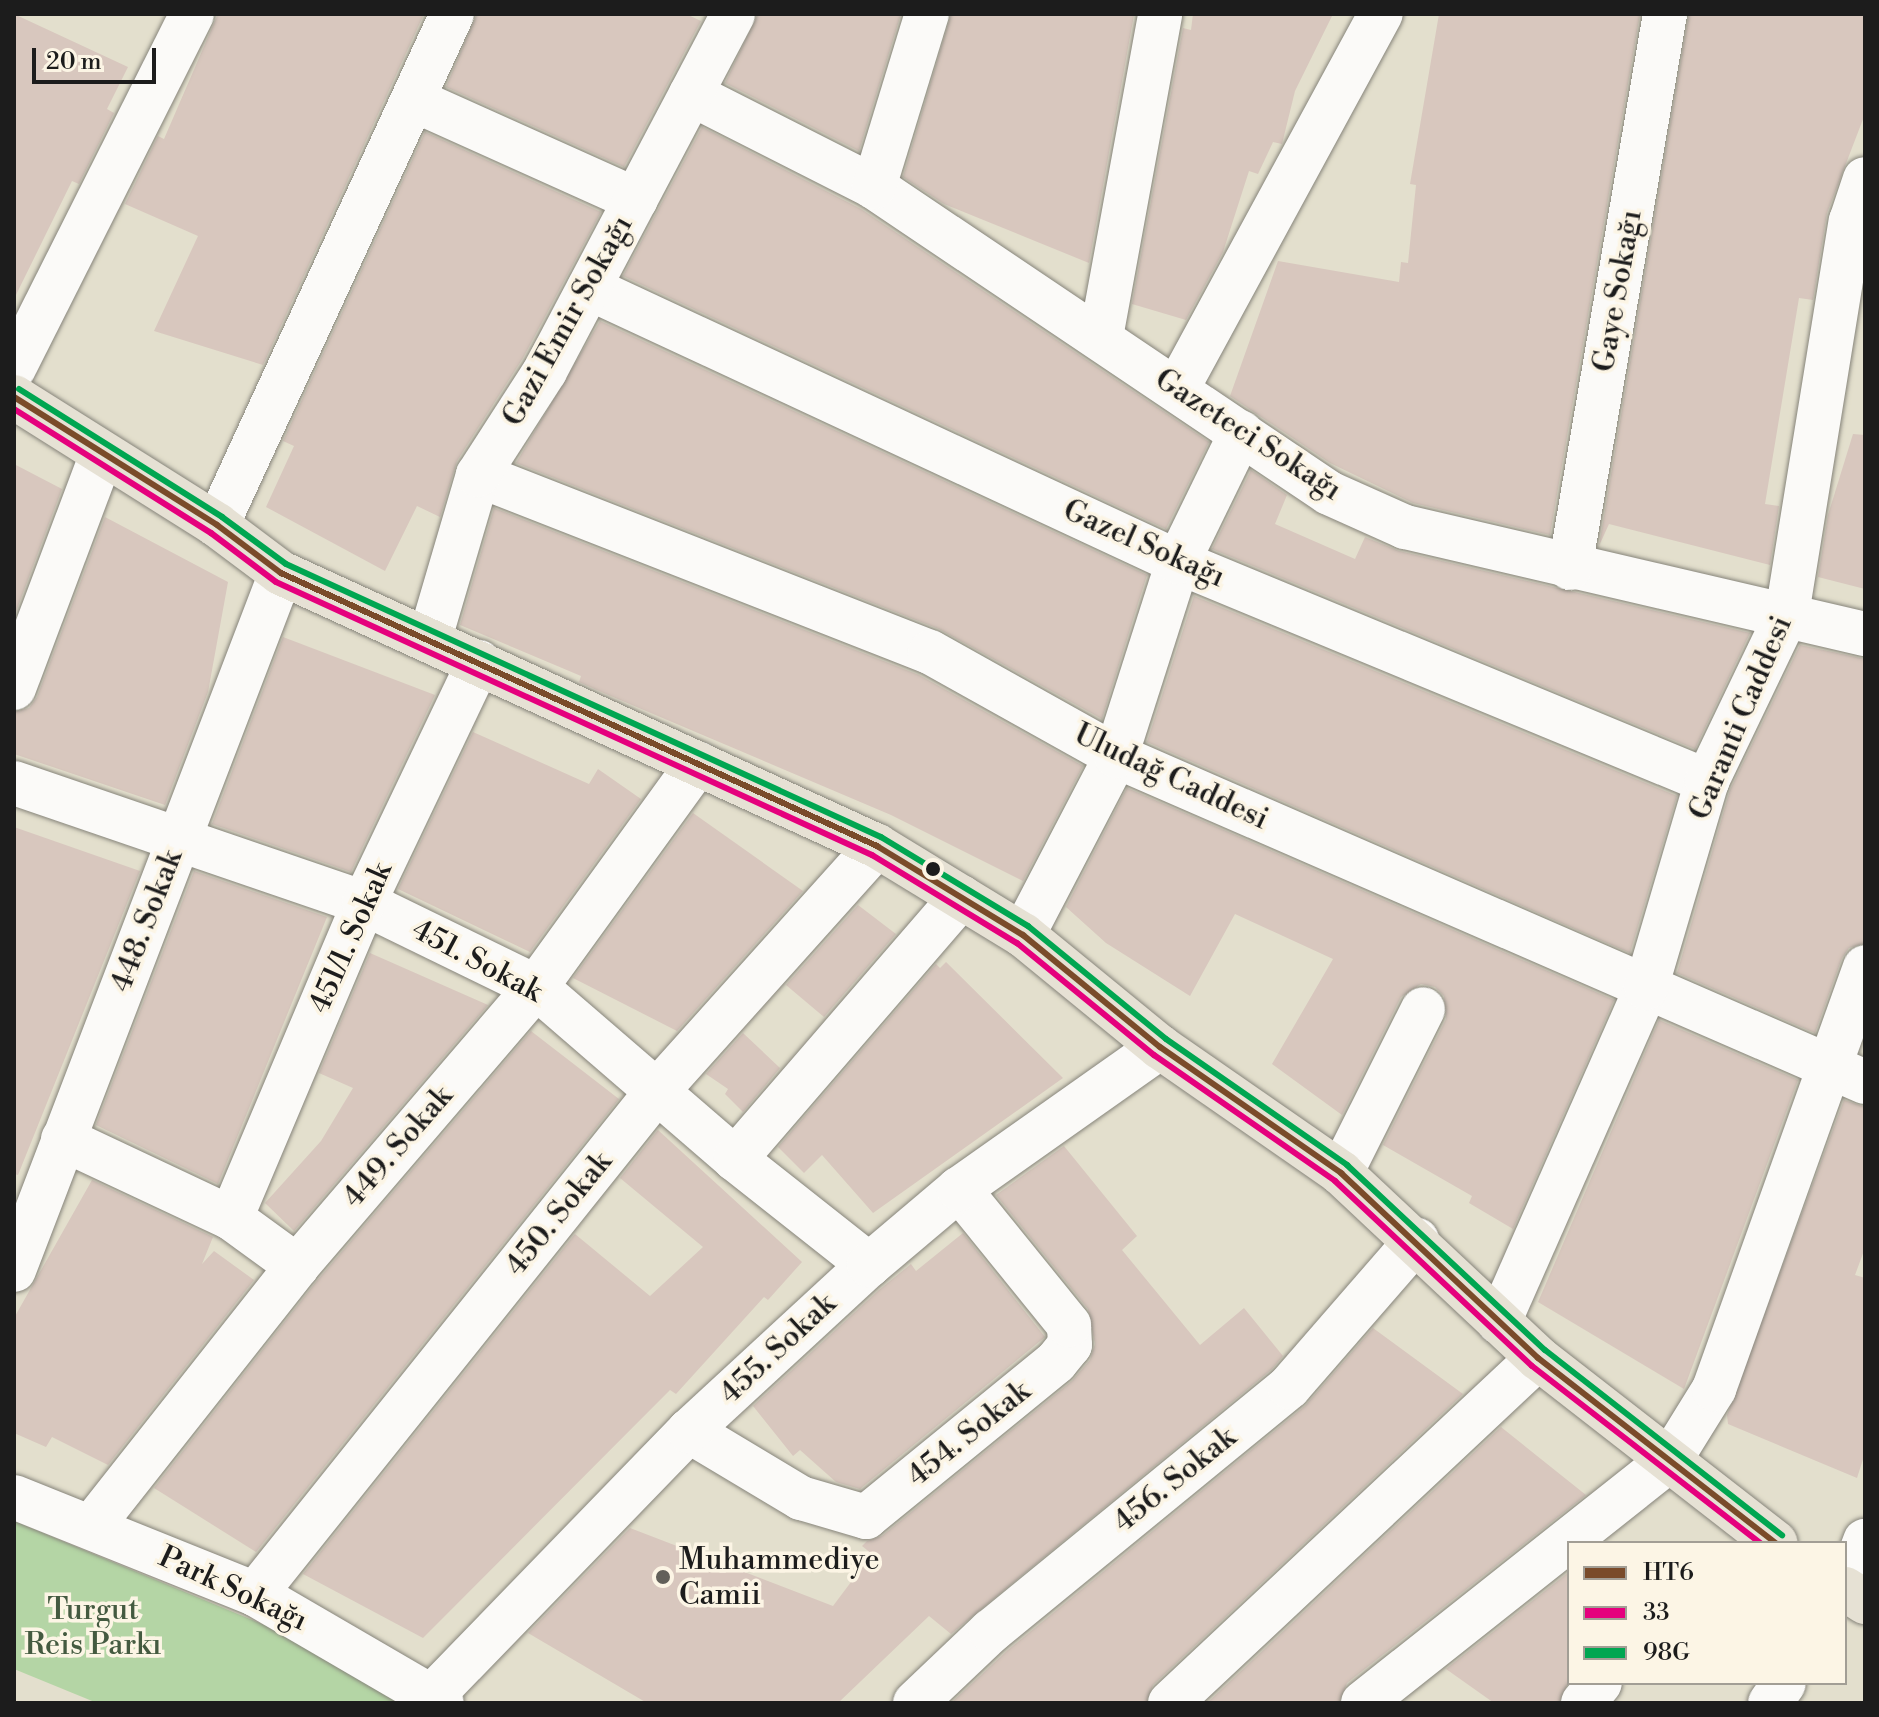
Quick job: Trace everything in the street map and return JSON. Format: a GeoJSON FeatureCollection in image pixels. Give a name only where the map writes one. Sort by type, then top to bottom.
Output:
{"type":"FeatureCollection","features":[{"type":"Feature","properties":{"kind":"main road"},"geometry":{"type":"LineString","coordinates":[[14,397],[101,456],[217,525],[281,573],[430,638],[877,846],[1023,935],[1160,1047],[1341,1173],[1417,1240],[1538,1358],[1670,1460],[1754,1537]]}},
{"type":"Feature","properties":{"kind":"street"},"geometry":{"type":"LineString","coordinates":[[14,368],[192,14]]}},
{"type":"Feature","properties":{"kind":"street"},"geometry":{"type":"LineString","coordinates":[[217,525],[452,14]]}},
{"type":"Feature","properties":{"kind":"street","name":"Gazi Emir Sokağı"},"geometry":{"type":"LineString","coordinates":[[430,638],[478,475],[545,371],[733,14]]}},
{"type":"Feature","properties":{"kind":"street"},"geometry":{"type":"LineString","coordinates":[[874,187],[927,14]]}},
{"type":"Feature","properties":{"kind":"street"},"geometry":{"type":"LineString","coordinates":[[1101,337],[1160,14]]}},
{"type":"Feature","properties":{"kind":"street"},"geometry":{"type":"LineString","coordinates":[[1177,389],[1381,14]]}},
{"type":"Feature","properties":{"kind":"street","name":"Gaye Sokağı"},"geometry":{"type":"LineString","coordinates":[[1570,568],[1665,14]]}},
{"type":"Feature","properties":{"kind":"street","name":"Gazeteci Sokağı"},"geometry":{"type":"LineString","coordinates":[[691,94],[874,187],[1329,493],[1405,527],[1570,568],[1787,614],[1865,634]]}},
{"type":"Feature","properties":{"kind":"street"},"geometry":{"type":"LineString","coordinates":[[414,100],[636,200]]}},
{"type":"Feature","properties":{"kind":"street","name":"Garanti Caddesi"},"geometry":{"type":"LineString","coordinates":[[1499,1322],[1646,988],[1707,781],[1787,614],[1851,221],[1865,179]]}},
{"type":"Feature","properties":{"kind":"street","name":"Gazel Sokağı"},"geometry":{"type":"LineString","coordinates":[[589,288],[1178,562],[1707,781]]}},
{"type":"Feature","properties":{"kind":"street"},"geometry":{"type":"LineString","coordinates":[[1023,935],[1116,756],[1178,562],[1241,433]]}},
{"type":"Feature","properties":{"kind":"street"},"geometry":{"type":"LineString","coordinates":[[14,688],[101,456]]}},
{"type":"Feature","properties":{"kind":"street","name":"Uludağ Caddesi"},"geometry":{"type":"LineString","coordinates":[[478,475],[930,652],[1116,756],[1848,1076]]}},
{"type":"Feature","properties":{"kind":"street","name":"448. Sokak"},"geometry":{"type":"LineString","coordinates":[[14,1270],[281,573]]}},
{"type":"Feature","properties":{"kind":"street","name":"451/1. Sokak"},"geometry":{"type":"LineString","coordinates":[[231,1218],[364,903],[479,662]]}},
{"type":"Feature","properties":{"kind":"street","name":"449. Sokak"},"geometry":{"type":"LineString","coordinates":[[92,1526],[297,1266],[536,987],[698,763]]}},
{"type":"Feature","properties":{"kind":"street","name":"451. Sokak"},"geometry":{"type":"LineString","coordinates":[[14,783],[364,903],[536,987],[735,1159],[869,1265]]}},
{"type":"Feature","properties":{"kind":"street","name":"450. Sokak"},"geometry":{"type":"LineString","coordinates":[[255,1594],[658,1090],[877,846]]}},
{"type":"Feature","properties":{"kind":"street"},"geometry":{"type":"LineString","coordinates":[[735,1159],[961,897]]}},
{"type":"Feature","properties":{"kind":"street"},"geometry":{"type":"LineString","coordinates":[[1568,1541],[1670,1460],[1714,1389],[1848,1076],[1865,967]]}},
{"type":"Feature","properties":{"kind":"street"},"geometry":{"type":"LineString","coordinates":[[1341,1173],[1423,1009]]}},
{"type":"Feature","properties":{"kind":"street","name":"455. Sokak"},"geometry":{"type":"LineString","coordinates":[[437,1699],[689,1431],[869,1265],[959,1189],[1160,1047]]}},
{"type":"Feature","properties":{"kind":"street"},"geometry":{"type":"LineString","coordinates":[[63,1139],[231,1218],[297,1266]]}},
{"type":"Feature","properties":{"kind":"street","name":"454. Sokak"},"geometry":{"type":"LineString","coordinates":[[689,1431],[801,1498],[866,1517],[1056,1362],[1070,1345],[1069,1325],[959,1189]]}},
{"type":"Feature","properties":{"kind":"street","name":"456. Sokak"},"geometry":{"type":"LineString","coordinates":[[915,1703],[991,1631],[1289,1387],[1417,1240]]}},
{"type":"Feature","properties":{"kind":"street"},"geometry":{"type":"LineString","coordinates":[[1170,1703],[1538,1358]]}},
{"type":"Feature","properties":{"kind":"street","name":"Park Sokağı"},"geometry":{"type":"LineString","coordinates":[[14,1497],[255,1594],[437,1699]]}},
{"type":"Feature","properties":{"kind":"street"},"geometry":{"type":"LineString","coordinates":[[1851,1594],[1865,1541]]}},
{"type":"Feature","properties":{"kind":"street"},"geometry":{"type":"LineString","coordinates":[[1363,1703],[1567,1542]]}},
{"type":"Feature","properties":{"kind":"street"},"geometry":{"type":"LineString","coordinates":[[1583,1703],[1598,1685]]}},
{"type":"Feature","properties":{"kind":"street"},"geometry":{"type":"LineString","coordinates":[[1770,1703],[1783,1685]]}},
{"type":"Feature","properties":{"kind":"green space","name":"Turgut Reis Parkı"},"geometry":{"type":"Polygon","coordinates":[[[14,1521],[322,1649],[418,1703],[97,1703],[14,1669],[14,1521]]]}},
{"type":"Feature","properties":{"kind":"building"},"geometry":{"type":"Polygon","coordinates":[[[14,14],[128,67],[107,109],[114,113],[79,184],[72,181],[14,299],[14,14]]]}},
{"type":"Feature","properties":{"kind":"building"},"geometry":{"type":"Polygon","coordinates":[[[218,14],[424,14],[263,365],[154,331],[198,236],[125,204],[158,136],[164,139],[218,14]]]}},
{"type":"Feature","properties":{"kind":"building"},"geometry":{"type":"Polygon","coordinates":[[[477,14],[686,14],[701,21],[624,167],[446,87],[477,14]]]}},
{"type":"Feature","properties":{"kind":"building"},"geometry":{"type":"Polygon","coordinates":[[[758,14],[901,14],[859,151],[725,83],[758,14]]]}},
{"type":"Feature","properties":{"kind":"building"},"geometry":{"type":"Polygon","coordinates":[[[951,14],[1134,15],[1089,263],[944,204],[903,177],[951,14]]]}},
{"type":"Feature","properties":{"kind":"building"},"geometry":{"type":"Polygon","coordinates":[[[1193,14],[1333,14],[1295,91],[1282,144],[1273,142],[1258,174],[1249,171],[1223,252],[1186,320],[1132,304],[1183,28],[1191,30],[1193,14]]]}},
{"type":"Feature","properties":{"kind":"building"},"geometry":{"type":"Polygon","coordinates":[[[1439,14],[1640,14],[1550,535],[1413,503],[1330,463],[1230,396],[1278,261],[1399,282],[1401,262],[1408,263],[1416,185],[1410,184],[1439,14]]]}},
{"type":"Feature","properties":{"kind":"building"},"geometry":{"type":"Polygon","coordinates":[[[1689,14],[1865,14],[1865,114],[1827,213],[1813,300],[1799,298],[1765,504],[1779,506],[1770,565],[1609,524],[1599,546],[1689,14]]]}},
{"type":"Feature","properties":{"kind":"building"},"geometry":{"type":"Polygon","coordinates":[[[702,127],[861,209],[1209,442],[1166,529],[623,276],[702,127]]]}},
{"type":"Feature","properties":{"kind":"building"},"geometry":{"type":"Polygon","coordinates":[[[425,132],[601,212],[523,358],[457,461],[440,517],[417,506],[385,571],[266,507],[294,446],[283,441],[425,132]]]}},
{"type":"Feature","properties":{"kind":"building"},"geometry":{"type":"Polygon","coordinates":[[[600,321],[1147,575],[1102,719],[939,629],[516,463],[600,321]]]}},
{"type":"Feature","properties":{"kind":"building"},"geometry":{"type":"Polygon","coordinates":[[[1853,434],[1865,435],[1865,589],[1818,577],[1828,515],[1853,434]]]}},
{"type":"Feature","properties":{"kind":"building"},"geometry":{"type":"Polygon","coordinates":[[[14,464],[62,489],[14,617],[14,464]]]}},
{"type":"Feature","properties":{"kind":"building"},"geometry":{"type":"Polygon","coordinates":[[[1251,470],[1287,495],[1275,524],[1355,559],[1365,537],[1399,551],[1750,633],[1695,749],[1212,549],[1251,470]]]}},
{"type":"Feature","properties":{"kind":"building"},"geometry":{"type":"Polygon","coordinates":[[[494,508],[919,675],[1083,766],[1023,881],[891,815],[606,694],[579,682],[581,676],[460,625],[494,508]]]}},
{"type":"Feature","properties":{"kind":"building"},"geometry":{"type":"Polygon","coordinates":[[[105,517],[228,582],[208,692],[165,805],[14,754],[14,712],[29,708],[37,697],[105,517]]]}},
{"type":"Feature","properties":{"kind":"building"},"geometry":{"type":"Polygon","coordinates":[[[1194,596],[1677,796],[1630,953],[1147,742],[1194,596]]]}},
{"type":"Feature","properties":{"kind":"building"},"geometry":{"type":"Polygon","coordinates":[[[283,637],[435,695],[351,872],[212,824],[283,637]]]}},
{"type":"Feature","properties":{"kind":"building"},"geometry":{"type":"Polygon","coordinates":[[[1800,645],[1865,659],[1865,943],[1849,948],[1842,958],[1815,1033],[1677,973],[1730,790],[1800,645]]]}},
{"type":"Feature","properties":{"kind":"building"},"geometry":{"type":"Polygon","coordinates":[[[473,732],[589,784],[598,769],[641,799],[530,952],[398,889],[473,732]]]}},
{"type":"Feature","properties":{"kind":"building"},"geometry":{"type":"Polygon","coordinates":[[[1127,788],[1614,1000],[1513,1229],[1469,1203],[1472,1196],[1383,1145],[1446,1019],[1444,996],[1435,987],[1421,984],[1401,997],[1342,1115],[1272,1064],[1333,959],[1235,914],[1190,996],[1106,943],[1066,907],[1127,788]]]}},
{"type":"Feature","properties":{"kind":"building"},"geometry":{"type":"Polygon","coordinates":[[[693,813],[803,891],[677,1031],[573,978],[693,813]]]}},
{"type":"Feature","properties":{"kind":"building"},"geometry":{"type":"Polygon","coordinates":[[[14,827],[140,871],[18,1175],[14,1174],[14,827]]]}},
{"type":"Feature","properties":{"kind":"building"},"geometry":{"type":"Polygon","coordinates":[[[194,871],[327,917],[218,1184],[96,1125],[194,871]]]}},
{"type":"Feature","properties":{"kind":"building"},"geometry":{"type":"Polygon","coordinates":[[[858,905],[896,934],[824,1017],[786,985],[858,905]]]}},
{"type":"Feature","properties":{"kind":"building"},"geometry":{"type":"Polygon","coordinates":[[[370,953],[488,1005],[294,1231],[265,1203],[321,1141],[353,1088],[319,1073],[370,953]]]}},
{"type":"Feature","properties":{"kind":"building"},"geometry":{"type":"Polygon","coordinates":[[[946,962],[1063,1078],[873,1213],[822,1155],[804,1173],[778,1147],[936,964],[940,968],[946,962]]]}},
{"type":"Feature","properties":{"kind":"building"},"geometry":{"type":"Polygon","coordinates":[[[1659,1020],[1798,1080],[1684,1389],[1538,1302],[1659,1020]]]}},
{"type":"Feature","properties":{"kind":"building"},"geometry":{"type":"Polygon","coordinates":[[[531,1031],[619,1099],[256,1552],[154,1488],[316,1282],[531,1031]]]}},
{"type":"Feature","properties":{"kind":"building"},"geometry":{"type":"Polygon","coordinates":[[[743,1033],[780,1068],[743,1112],[725,1094],[728,1089],[706,1074],[743,1033]]]}},
{"type":"Feature","properties":{"kind":"building"},"geometry":{"type":"Polygon","coordinates":[[[1844,1100],[1865,1107],[1865,1248],[1855,1275],[1865,1278],[1865,1453],[1857,1478],[1728,1424],[1727,1415],[1844,1100]]]}},
{"type":"Feature","properties":{"kind":"building"},"geometry":{"type":"Polygon","coordinates":[[[658,1130],[802,1262],[768,1300],[764,1297],[676,1394],[670,1390],[423,1638],[303,1574],[575,1234],[650,1296],[703,1247],[620,1178],[658,1130]]]}},
{"type":"Feature","properties":{"kind":"building"},"geometry":{"type":"Polygon","coordinates":[[[1064,1146],[1137,1236],[1122,1250],[1200,1345],[1244,1308],[1283,1356],[1272,1369],[951,1634],[929,1616],[838,1703],[647,1703],[528,1633],[630,1528],[833,1606],[872,1554],[862,1546],[867,1541],[882,1536],[1072,1381],[1090,1360],[1095,1344],[1088,1309],[996,1195],[1064,1146]]]}},
{"type":"Feature","properties":{"kind":"building"},"geometry":{"type":"Polygon","coordinates":[[[92,1180],[213,1237],[202,1264],[214,1251],[254,1280],[108,1465],[52,1437],[46,1447],[14,1433],[14,1318],[92,1180]]]}},
{"type":"Feature","properties":{"kind":"building"},"geometry":{"type":"Polygon","coordinates":[[[963,1233],[1045,1337],[860,1489],[836,1482],[800,1450],[793,1456],[753,1406],[879,1290],[911,1264],[916,1271],[963,1233]]]}},
{"type":"Feature","properties":{"kind":"building"},"geometry":{"type":"Polygon","coordinates":[[[1373,1328],[1463,1394],[1153,1685],[1146,1703],[951,1703],[1008,1650],[1305,1406],[1373,1328]]]}},
{"type":"Feature","properties":{"kind":"building"},"geometry":{"type":"Polygon","coordinates":[[[1501,1427],[1586,1495],[1347,1683],[1339,1703],[1207,1703],[1501,1427]]]}},
{"type":"Feature","properties":{"kind":"building"},"geometry":{"type":"Polygon","coordinates":[[[1567,1574],[1567,1685],[1559,1703],[1494,1703],[1446,1669],[1567,1574]]]}},
{"type":"Feature","properties":{"kind":"transit line","name":"98G"},"geometry":{"type":"LineString","coordinates":[[19,389],[222,517],[286,564],[881,837],[1028,926],[1166,1039],[1347,1165],[1545,1350],[1782,1535]]}},
{"type":"Feature","properties":{"kind":"transit line","name":"HT6"},"geometry":{"type":"LineString","coordinates":[[14,397],[217,525],[281,573],[877,846],[1023,935],[1160,1047],[1341,1173],[1538,1358],[1773,1541]]}},
{"type":"Feature","properties":{"kind":"transit line","name":"33"},"geometry":{"type":"LineString","coordinates":[[14,409],[211,533],[276,582],[872,855],[1017,943],[1154,1055],[1335,1181],[1532,1366],[1757,1541]]}},
{"type":"Feature","properties":{"kind":"place","name":"Muhammediye Camii"},"geometry":{"type":"Point","coordinates":[663,1577]}}]}
